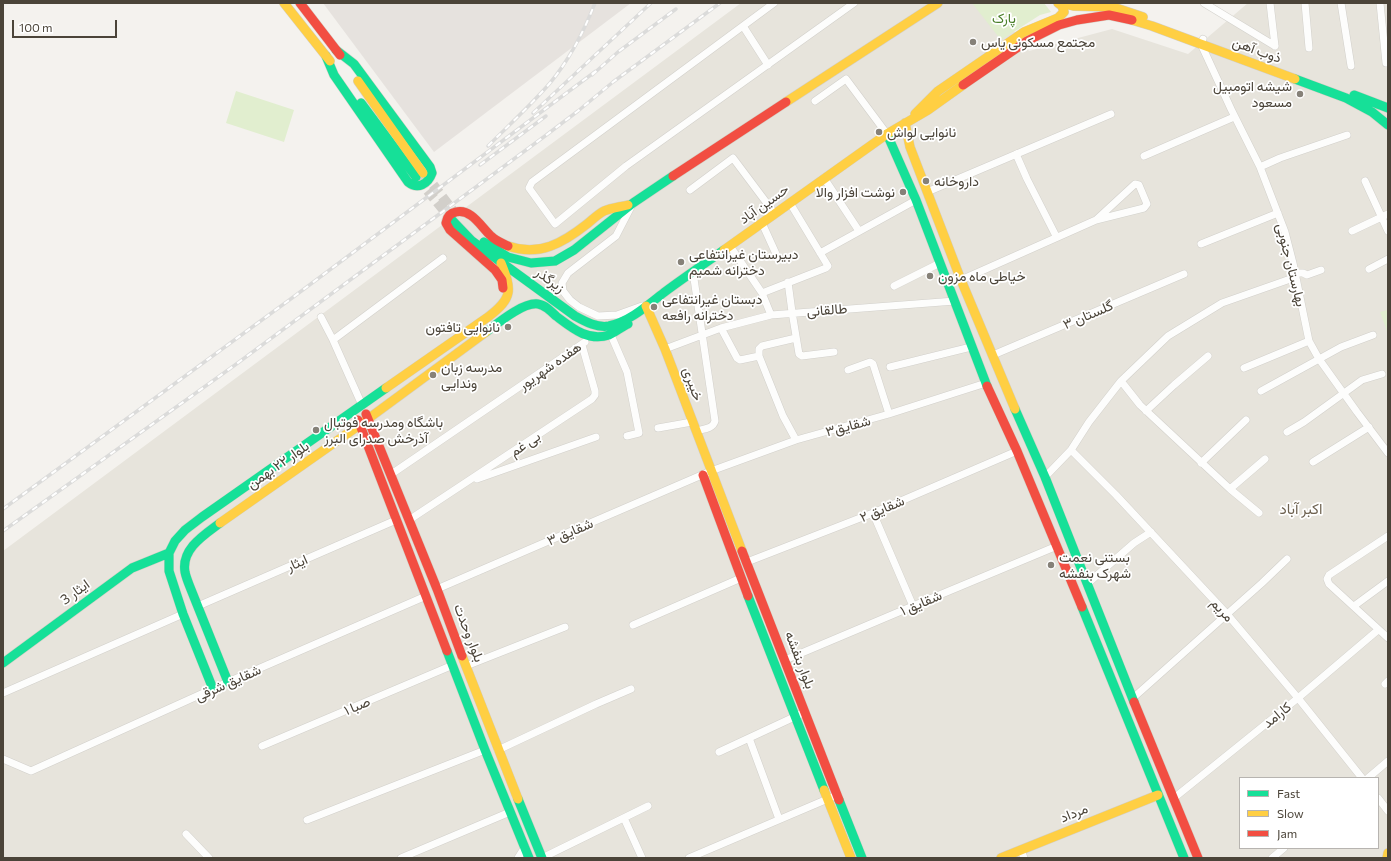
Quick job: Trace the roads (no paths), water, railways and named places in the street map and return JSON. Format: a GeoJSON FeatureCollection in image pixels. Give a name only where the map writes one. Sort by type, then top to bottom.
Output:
{"type":"FeatureCollection","features":[{"type":"Feature","properties":{"kind":"main road"},"geometry":{"type":"LineString","coordinates":[[284,3],[420,175],[336,50],[300,3]]}},
{"type":"Feature","properties":{"kind":"main road"},"geometry":{"type":"LineString","coordinates":[[504,259],[531,263],[555,261],[574,250],[633,203],[938,3]]}},
{"type":"Feature","properties":{"kind":"main road","name":"حسین آباد"},"geometry":{"type":"LineString","coordinates":[[1059,3],[1079,8],[1110,8]]}},
{"type":"Feature","properties":{"kind":"main road","name":"حسین آباد"},"geometry":{"type":"LineString","coordinates":[[905,123],[938,91],[1024,32],[1058,18],[1064,12],[1059,3]]}},
{"type":"Feature","properties":{"kind":"main road","name":"حسین آباد"},"geometry":{"type":"LineString","coordinates":[[646,306],[887,134],[928,110],[1027,41],[1059,25],[1110,8]]}},
{"type":"Feature","properties":{"kind":"main road","name":"ذوب آهن"},"geometry":{"type":"LineString","coordinates":[[1110,8],[1154,20],[1202,41],[1346,98],[1367,109],[1388,125]]}},
{"type":"Feature","properties":{"kind":"main road","name":"ذوب آهن"},"geometry":{"type":"LineString","coordinates":[[1202,41],[1388,108]]}},
{"type":"Feature","properties":{"kind":"main road"},"geometry":{"type":"LineString","coordinates":[[326,56],[334,75],[408,182],[415,186],[421,186],[426,183],[432,173],[430,167],[354,64],[336,50]]}},
{"type":"Feature","properties":{"kind":"main road"},"geometry":{"type":"LineString","coordinates":[[905,123],[910,147],[961,280],[1044,477],[1132,698],[1198,858]]}},
{"type":"Feature","properties":{"kind":"main road"},"geometry":{"type":"LineString","coordinates":[[887,134],[916,200],[979,367],[1017,451],[1057,546],[1184,858]]}},
{"type":"Feature","properties":{"kind":"main road"},"geometry":{"type":"LineString","coordinates":[[895,154],[898,148],[904,145],[910,147]]}},
{"type":"Feature","properties":{"kind":"main road"},"geometry":{"type":"LineString","coordinates":[[469,329],[480,316],[501,298],[504,290],[502,280],[495,270],[450,230],[446,223],[447,218],[451,213],[458,210],[468,213],[493,238],[507,246],[524,250],[535,250],[554,245],[574,234],[603,211],[633,203]]}},
{"type":"Feature","properties":{"kind":"main road","name":"زیرگذر"},"geometry":{"type":"LineString","coordinates":[[455,218],[472,241],[504,259],[575,316],[592,326],[614,325],[646,306]]}},
{"type":"Feature","properties":{"kind":"main road","name":"بلوار ۲۲ بهمن"},"geometry":{"type":"LineString","coordinates":[[169,552],[175,541],[191,526],[496,311],[505,300],[509,288],[504,259]]}},
{"type":"Feature","properties":{"kind":"main road","name":"بلوار ۲۲ بهمن"},"geometry":{"type":"LineString","coordinates":[[228,682],[185,571],[186,557],[190,549],[199,538],[360,425],[518,311],[535,304],[543,306],[579,333],[589,337]]}},
{"type":"Feature","properties":{"kind":"main road"},"geometry":{"type":"LineString","coordinates":[[589,337],[611,335],[635,319],[646,306]]}},
{"type":"Feature","properties":{"kind":"main road","name":"خیبری"},"geometry":{"type":"LineString","coordinates":[[646,306],[665,349],[696,431],[707,473]]}},
{"type":"Feature","properties":{"kind":"main road"},"geometry":{"type":"LineString","coordinates":[[450,343],[457,354]]}},
{"type":"Feature","properties":{"kind":"main road"},"geometry":{"type":"LineString","coordinates":[[979,367],[986,369],[990,368],[994,359]]}},
{"type":"Feature","properties":{"kind":"main road"},"geometry":{"type":"LineString","coordinates":[[985,381],[989,375],[994,373],[1000,375]]}},
{"type":"Feature","properties":{"kind":"main road","name":"بلوار وحدت"},"geometry":{"type":"LineString","coordinates":[[362,405],[437,589],[498,750],[542,858]]}},
{"type":"Feature","properties":{"kind":"main road","name":"بلوار وحدت"},"geometry":{"type":"LineString","coordinates":[[354,411],[485,750],[529,858]]}},
{"type":"Feature","properties":{"kind":"main road"},"geometry":{"type":"LineString","coordinates":[[366,443],[370,436],[376,438]]}},
{"type":"Feature","properties":{"kind":"main road","name":"بلوار بنفشه"},"geometry":{"type":"LineString","coordinates":[[707,473],[727,509],[862,858]]}},
{"type":"Feature","properties":{"kind":"main road","name":"بلوار بنفشه"},"geometry":{"type":"LineString","coordinates":[[707,473],[717,513],[740,578],[851,858]]}},
{"type":"Feature","properties":{"kind":"main road"},"geometry":{"type":"LineString","coordinates":[[717,513],[724,515],[727,509]]}},
{"type":"Feature","properties":{"kind":"main road"},"geometry":{"type":"LineString","coordinates":[[723,528],[727,523],[733,525]]}},
{"type":"Feature","properties":{"kind":"main road"},"geometry":{"type":"LineString","coordinates":[[169,552],[169,571],[183,614],[213,689]]}},
{"type":"Feature","properties":{"kind":"main road","name":"ایثار 3"},"geometry":{"type":"LineString","coordinates":[[3,663],[132,568],[169,552]]}},
{"type":"Feature","properties":{"kind":"main road"},"geometry":{"type":"LineString","coordinates":[[1082,609],[1090,611],[1094,608],[1095,604]]}},
{"type":"Feature","properties":{"kind":"main road"},"geometry":{"type":"LineString","coordinates":[[1090,628],[1094,621],[1099,621],[1102,623]]}},
{"type":"Feature","properties":{"kind":"main road"},"geometry":{"type":"LineString","coordinates":[[479,733],[490,729]]}},
{"type":"Feature","properties":{"kind":"main road","name":"مرداد"},"geometry":{"type":"LineString","coordinates":[[1001,858],[1023,854],[1158,795]]}},
{"type":"Feature","properties":{"kind":"main road"},"geometry":{"type":"LineString","coordinates":[[1387,858],[1388,853]]}},
{"type":"Feature","properties":{"kind":"street"},"geometry":{"type":"LineString","coordinates":[[774,3],[532,182],[530,188],[555,224],[626,166],[854,3]]}},
{"type":"Feature","properties":{"kind":"street"},"geometry":{"type":"LineString","coordinates":[[1102,3],[1110,8]]}},
{"type":"Feature","properties":{"kind":"street"},"geometry":{"type":"LineString","coordinates":[[1204,3],[1275,46],[1270,3]]}},
{"type":"Feature","properties":{"kind":"street"},"geometry":{"type":"LineString","coordinates":[[1305,3],[1309,48]]}},
{"type":"Feature","properties":{"kind":"street"},"geometry":{"type":"LineString","coordinates":[[1341,3],[1350,66]]}},
{"type":"Feature","properties":{"kind":"street"},"geometry":{"type":"LineString","coordinates":[[1380,3],[1386,63]]}},
{"type":"Feature","properties":{"kind":"street"},"geometry":{"type":"LineString","coordinates":[[743,26],[768,65]]}},
{"type":"Feature","properties":{"kind":"street","name":"بهارستان جنوبی"},"geometry":{"type":"LineString","coordinates":[[1202,41],[1234,117],[1260,167],[1285,232],[1308,341],[1319,359],[1388,453]]}},
{"type":"Feature","properties":{"kind":"street"},"geometry":{"type":"LineString","coordinates":[[815,101],[846,80],[887,134]]}},
{"type":"Feature","properties":{"kind":"street"},"geometry":{"type":"LineString","coordinates":[[927,192],[1111,114]]}},
{"type":"Feature","properties":{"kind":"street"},"geometry":{"type":"LineString","coordinates":[[1144,156],[1234,117]]}},
{"type":"Feature","properties":{"kind":"street"},"geometry":{"type":"LineString","coordinates":[[1260,167],[1280,158],[1347,135]]}},
{"type":"Feature","properties":{"kind":"street"},"geometry":{"type":"LineString","coordinates":[[1016,154],[1056,236]]}},
{"type":"Feature","properties":{"kind":"street"},"geometry":{"type":"LineString","coordinates":[[690,190],[733,158],[775,214]]}},
{"type":"Feature","properties":{"kind":"street"},"geometry":{"type":"LineString","coordinates":[[824,178],[859,231]]}},
{"type":"Feature","properties":{"kind":"street"},"geometry":{"type":"LineString","coordinates":[[1365,181],[1385,215],[1388,231]]}},
{"type":"Feature","properties":{"kind":"street"},"geometry":{"type":"LineString","coordinates":[[961,280],[1056,236],[1096,220],[1144,208],[1146,204],[1139,185],[1135,184],[1096,220]]}},
{"type":"Feature","properties":{"kind":"street"},"geometry":{"type":"LineString","coordinates":[[820,253],[916,200]]}},
{"type":"Feature","properties":{"kind":"street"},"geometry":{"type":"LineString","coordinates":[[633,203],[616,236],[568,273],[562,283],[563,291],[578,307],[598,316],[617,315],[646,306]]}},
{"type":"Feature","properties":{"kind":"street"},"geometry":{"type":"LineString","coordinates":[[762,293],[828,266],[790,203]]}},
{"type":"Feature","properties":{"kind":"street"},"geometry":{"type":"LineString","coordinates":[[1201,244],[1278,213]]}},
{"type":"Feature","properties":{"kind":"street"},"geometry":{"type":"LineString","coordinates":[[1352,230],[1385,215]]}},
{"type":"Feature","properties":{"kind":"street"},"geometry":{"type":"LineString","coordinates":[[762,223],[777,256]]}},
{"type":"Feature","properties":{"kind":"street"},"geometry":{"type":"LineString","coordinates":[[730,246],[762,293],[771,315]]}},
{"type":"Feature","properties":{"kind":"street"},"geometry":{"type":"LineString","coordinates":[[333,340],[443,258]]}},
{"type":"Feature","properties":{"kind":"street"},"geometry":{"type":"LineString","coordinates":[[1369,268],[1388,259]]}},
{"type":"Feature","properties":{"kind":"street"},"geometry":{"type":"LineString","coordinates":[[894,286],[940,263]]}},
{"type":"Feature","properties":{"kind":"street"},"geometry":{"type":"LineString","coordinates":[[1044,477],[1071,450],[1089,422],[1121,381],[1168,336],[1216,307],[1240,296],[1295,275],[1303,273],[1307,275],[1321,270]]}},
{"type":"Feature","properties":{"kind":"street"},"geometry":{"type":"LineString","coordinates":[[693,272],[716,421],[714,425],[696,431]]}},
{"type":"Feature","properties":{"kind":"street","name":"گلستان ۳"},"geometry":{"type":"LineString","coordinates":[[994,359],[1184,274]]}},
{"type":"Feature","properties":{"kind":"street"},"geometry":{"type":"LineString","coordinates":[[788,282],[800,356],[834,352]]}},
{"type":"Feature","properties":{"kind":"street","name":"طالقانی"},"geometry":{"type":"LineString","coordinates":[[665,349],[702,334],[771,315],[792,312],[954,301]]}},
{"type":"Feature","properties":{"kind":"street"},"geometry":{"type":"LineString","coordinates":[[322,317],[362,405]]}},
{"type":"Feature","properties":{"kind":"street"},"geometry":{"type":"LineString","coordinates":[[722,328],[738,360],[759,356]]}},
{"type":"Feature","properties":{"kind":"street"},"geometry":{"type":"LineString","coordinates":[[611,335],[627,372],[639,433],[627,436]]}},
{"type":"Feature","properties":{"kind":"street"},"geometry":{"type":"LineString","coordinates":[[1261,391],[1341,347],[1373,335]]}},
{"type":"Feature","properties":{"kind":"street","name":"هفده شهریور"},"geometry":{"type":"LineString","coordinates":[[390,475],[582,344],[589,337]]}},
{"type":"Feature","properties":{"kind":"street"},"geometry":{"type":"LineString","coordinates":[[796,338],[762,346],[759,349],[759,356],[783,416],[796,440]]}},
{"type":"Feature","properties":{"kind":"street"},"geometry":{"type":"LineString","coordinates":[[1244,368],[1308,341]]}},
{"type":"Feature","properties":{"kind":"street","name":"بی غم"},"geometry":{"type":"LineString","coordinates":[[409,520],[592,399],[595,395],[595,391],[582,344]]}},
{"type":"Feature","properties":{"kind":"street"},"geometry":{"type":"LineString","coordinates":[[890,367],[971,347]]}},
{"type":"Feature","properties":{"kind":"street"},"geometry":{"type":"LineString","coordinates":[[1146,411],[1208,356]]}},
{"type":"Feature","properties":{"kind":"street"},"geometry":{"type":"LineString","coordinates":[[848,370],[870,362],[873,364],[890,414]]}},
{"type":"Feature","properties":{"kind":"street"},"geometry":{"type":"LineString","coordinates":[[1287,432],[1304,422],[1362,380],[1382,374]]}},
{"type":"Feature","properties":{"kind":"street","name":"شقایق۳"},"geometry":{"type":"LineString","coordinates":[[707,473],[796,440],[890,414],[985,381]]}},
{"type":"Feature","properties":{"kind":"street"},"geometry":{"type":"LineString","coordinates":[[1121,381],[1140,406],[1230,489],[1260,513]]}},
{"type":"Feature","properties":{"kind":"street"},"geometry":{"type":"LineString","coordinates":[[1201,463],[1246,420]]}},
{"type":"Feature","properties":{"kind":"street"},"geometry":{"type":"LineString","coordinates":[[658,428],[692,422]]}},
{"type":"Feature","properties":{"kind":"street"},"geometry":{"type":"LineString","coordinates":[[1313,462],[1369,427]]}},
{"type":"Feature","properties":{"kind":"street"},"geometry":{"type":"LineString","coordinates":[[467,482],[596,436]]}},
{"type":"Feature","properties":{"kind":"street","name":"مریم"},"geometry":{"type":"LineString","coordinates":[[1071,450],[1116,495],[1227,614],[1298,698],[1361,777]]}},
{"type":"Feature","properties":{"kind":"street","name":"شقایق ۲"},"geometry":{"type":"LineString","coordinates":[[747,562],[873,513],[1017,451]]}},
{"type":"Feature","properties":{"kind":"street"},"geometry":{"type":"LineString","coordinates":[[1230,489],[1265,459]]}},
{"type":"Feature","properties":{"kind":"street","name":"شقایق ۳"},"geometry":{"type":"LineString","coordinates":[[437,589],[707,473]]}},
{"type":"Feature","properties":{"kind":"street"},"geometry":{"type":"LineString","coordinates":[[873,513],[913,606]]}},
{"type":"Feature","properties":{"kind":"street","name":"ایثار"},"geometry":{"type":"LineString","coordinates":[[198,606],[396,520]]}},
{"type":"Feature","properties":{"kind":"street"},"geometry":{"type":"LineString","coordinates":[[1087,584],[1134,543],[1151,532]]}},
{"type":"Feature","properties":{"kind":"street"},"geometry":{"type":"LineString","coordinates":[[1388,536],[1329,575],[1327,579],[1329,584],[1388,638]]}},
{"type":"Feature","properties":{"kind":"street","name":"شقایق ۱"},"geometry":{"type":"LineString","coordinates":[[786,660],[1057,546]]}},
{"type":"Feature","properties":{"kind":"street"},"geometry":{"type":"LineString","coordinates":[[1132,698],[1287,559]]}},
{"type":"Feature","properties":{"kind":"street"},"geometry":{"type":"LineString","coordinates":[[633,626],[740,578]]}},
{"type":"Feature","properties":{"kind":"street"},"geometry":{"type":"LineString","coordinates":[[1354,606],[1388,581]]}},
{"type":"Feature","properties":{"kind":"street","name":"شقایق شرقی"},"geometry":{"type":"LineString","coordinates":[[3,759],[32,771],[228,682],[426,596]]}},
{"type":"Feature","properties":{"kind":"street"},"geometry":{"type":"LineString","coordinates":[[3,693],[183,614]]}},
{"type":"Feature","properties":{"kind":"street"},"geometry":{"type":"LineString","coordinates":[[466,666],[565,626]]}},
{"type":"Feature","properties":{"kind":"street","name":"کارامد"},"geometry":{"type":"LineString","coordinates":[[1174,798],[1298,698],[1378,630]]}},
{"type":"Feature","properties":{"kind":"street","name":"صبا ۱"},"geometry":{"type":"LineString","coordinates":[[262,746],[453,665]]}},
{"type":"Feature","properties":{"kind":"street"},"geometry":{"type":"LineString","coordinates":[[498,750],[631,689]]}},
{"type":"Feature","properties":{"kind":"street"},"geometry":{"type":"LineString","coordinates":[[719,752],[805,712]]}},
{"type":"Feature","properties":{"kind":"street"},"geometry":{"type":"LineString","coordinates":[[749,738],[779,819]]}},
{"type":"Feature","properties":{"kind":"street"},"geometry":{"type":"LineString","coordinates":[[307,820],[485,750]]}},
{"type":"Feature","properties":{"kind":"street"},"geometry":{"type":"LineString","coordinates":[[1369,777],[1388,761]]}},
{"type":"Feature","properties":{"kind":"street"},"geometry":{"type":"LineString","coordinates":[[689,858],[837,795]]}},
{"type":"Feature","properties":{"kind":"street"},"geometry":{"type":"LineString","coordinates":[[1379,799],[1388,811]]}},
{"type":"Feature","properties":{"kind":"street"},"geometry":{"type":"LineString","coordinates":[[542,858],[648,806]]}},
{"type":"Feature","properties":{"kind":"street"},"geometry":{"type":"LineString","coordinates":[[401,858],[510,812]]}},
{"type":"Feature","properties":{"kind":"street"},"geometry":{"type":"LineString","coordinates":[[624,818],[642,858]]}},
{"type":"Feature","properties":{"kind":"street"},"geometry":{"type":"LineString","coordinates":[[186,834],[209,858]]}},
{"type":"Feature","properties":{"kind":"street"},"geometry":{"type":"LineString","coordinates":[[518,858],[525,847]]}},
{"type":"Feature","properties":{"kind":"street"},"geometry":{"type":"LineString","coordinates":[[1272,858],[1283,849]]}},
{"type":"Feature","properties":{"kind":"tunnel"},"geometry":{"type":"LineString","coordinates":[[424,173],[457,216]]}},
{"type":"Feature","properties":{"kind":"tunnel"},"geometry":{"type":"LineString","coordinates":[[418,179],[452,220]]}},
{"type":"Feature","properties":{"kind":"railway"},"geometry":{"type":"LineString","coordinates":[[488,146],[535,99],[557,74],[576,44],[595,3]]}},
{"type":"Feature","properties":{"kind":"railway"},"geometry":{"type":"LineString","coordinates":[[533,113],[651,3]]}},
{"type":"Feature","properties":{"kind":"railway"},"geometry":{"type":"LineString","coordinates":[[3,531],[235,365],[545,136],[613,82],[720,3]]}},
{"type":"Feature","properties":{"kind":"railway"},"geometry":{"type":"LineString","coordinates":[[592,75],[618,52],[676,9]]}},
{"type":"Feature","properties":{"kind":"railway"},"geometry":{"type":"LineString","coordinates":[[3,509],[292,298],[596,71]]}},
{"type":"Feature","properties":{"kind":"railway"},"geometry":{"type":"LineString","coordinates":[[480,165],[546,116]]}},
{"type":"Feature","properties":{"kind":"place","name":"مجتمع مسکونی یاس"},"geometry":{"type":"Point","coordinates":[973,42]}},
{"type":"Feature","properties":{"kind":"place","name":"شیشه اتومبیل مسعود"},"geometry":{"type":"Point","coordinates":[1300,94]}},
{"type":"Feature","properties":{"kind":"place","name":"نانوایی لواش"},"geometry":{"type":"Point","coordinates":[879,132]}},
{"type":"Feature","properties":{"kind":"place","name":"داروخانه"},"geometry":{"type":"Point","coordinates":[926,181]}},
{"type":"Feature","properties":{"kind":"place","name":"نوشت افزار والا"},"geometry":{"type":"Point","coordinates":[903,192]}},
{"type":"Feature","properties":{"kind":"place","name":"دبیرستان غیرانتفاعی دخترانه شمیم"},"geometry":{"type":"Point","coordinates":[681,262]}},
{"type":"Feature","properties":{"kind":"place","name":"خیاطی ماه مزون"},"geometry":{"type":"Point","coordinates":[930,276]}},
{"type":"Feature","properties":{"kind":"place","name":"دبستان غیرانتفاعی دخترانه رافعه"},"geometry":{"type":"Point","coordinates":[654,307]}},
{"type":"Feature","properties":{"kind":"place","name":"نانوایی تافتون"},"geometry":{"type":"Point","coordinates":[508,327]}},
{"type":"Feature","properties":{"kind":"place","name":"مدرسه زبان وندایی"},"geometry":{"type":"Point","coordinates":[433,375]}},
{"type":"Feature","properties":{"kind":"place","name":"باشگاه ومدرسه فوتبال آذرخش صدرای البرز"},"geometry":{"type":"Point","coordinates":[316,430]}},
{"type":"Feature","properties":{"kind":"place","name":"بستنی نعمت شهرک بنفشه"},"geometry":{"type":"Point","coordinates":[1051,565]}},
{"type":"Feature","properties":{"kind":"district","name":"اکبر آباد"},"geometry":{"type":"Point","coordinates":[1301,509]}},
{"type":"Feature","properties":{"kind":"park label","name":"پارک"},"geometry":{"type":"Point","coordinates":[1004,18]}}]}
